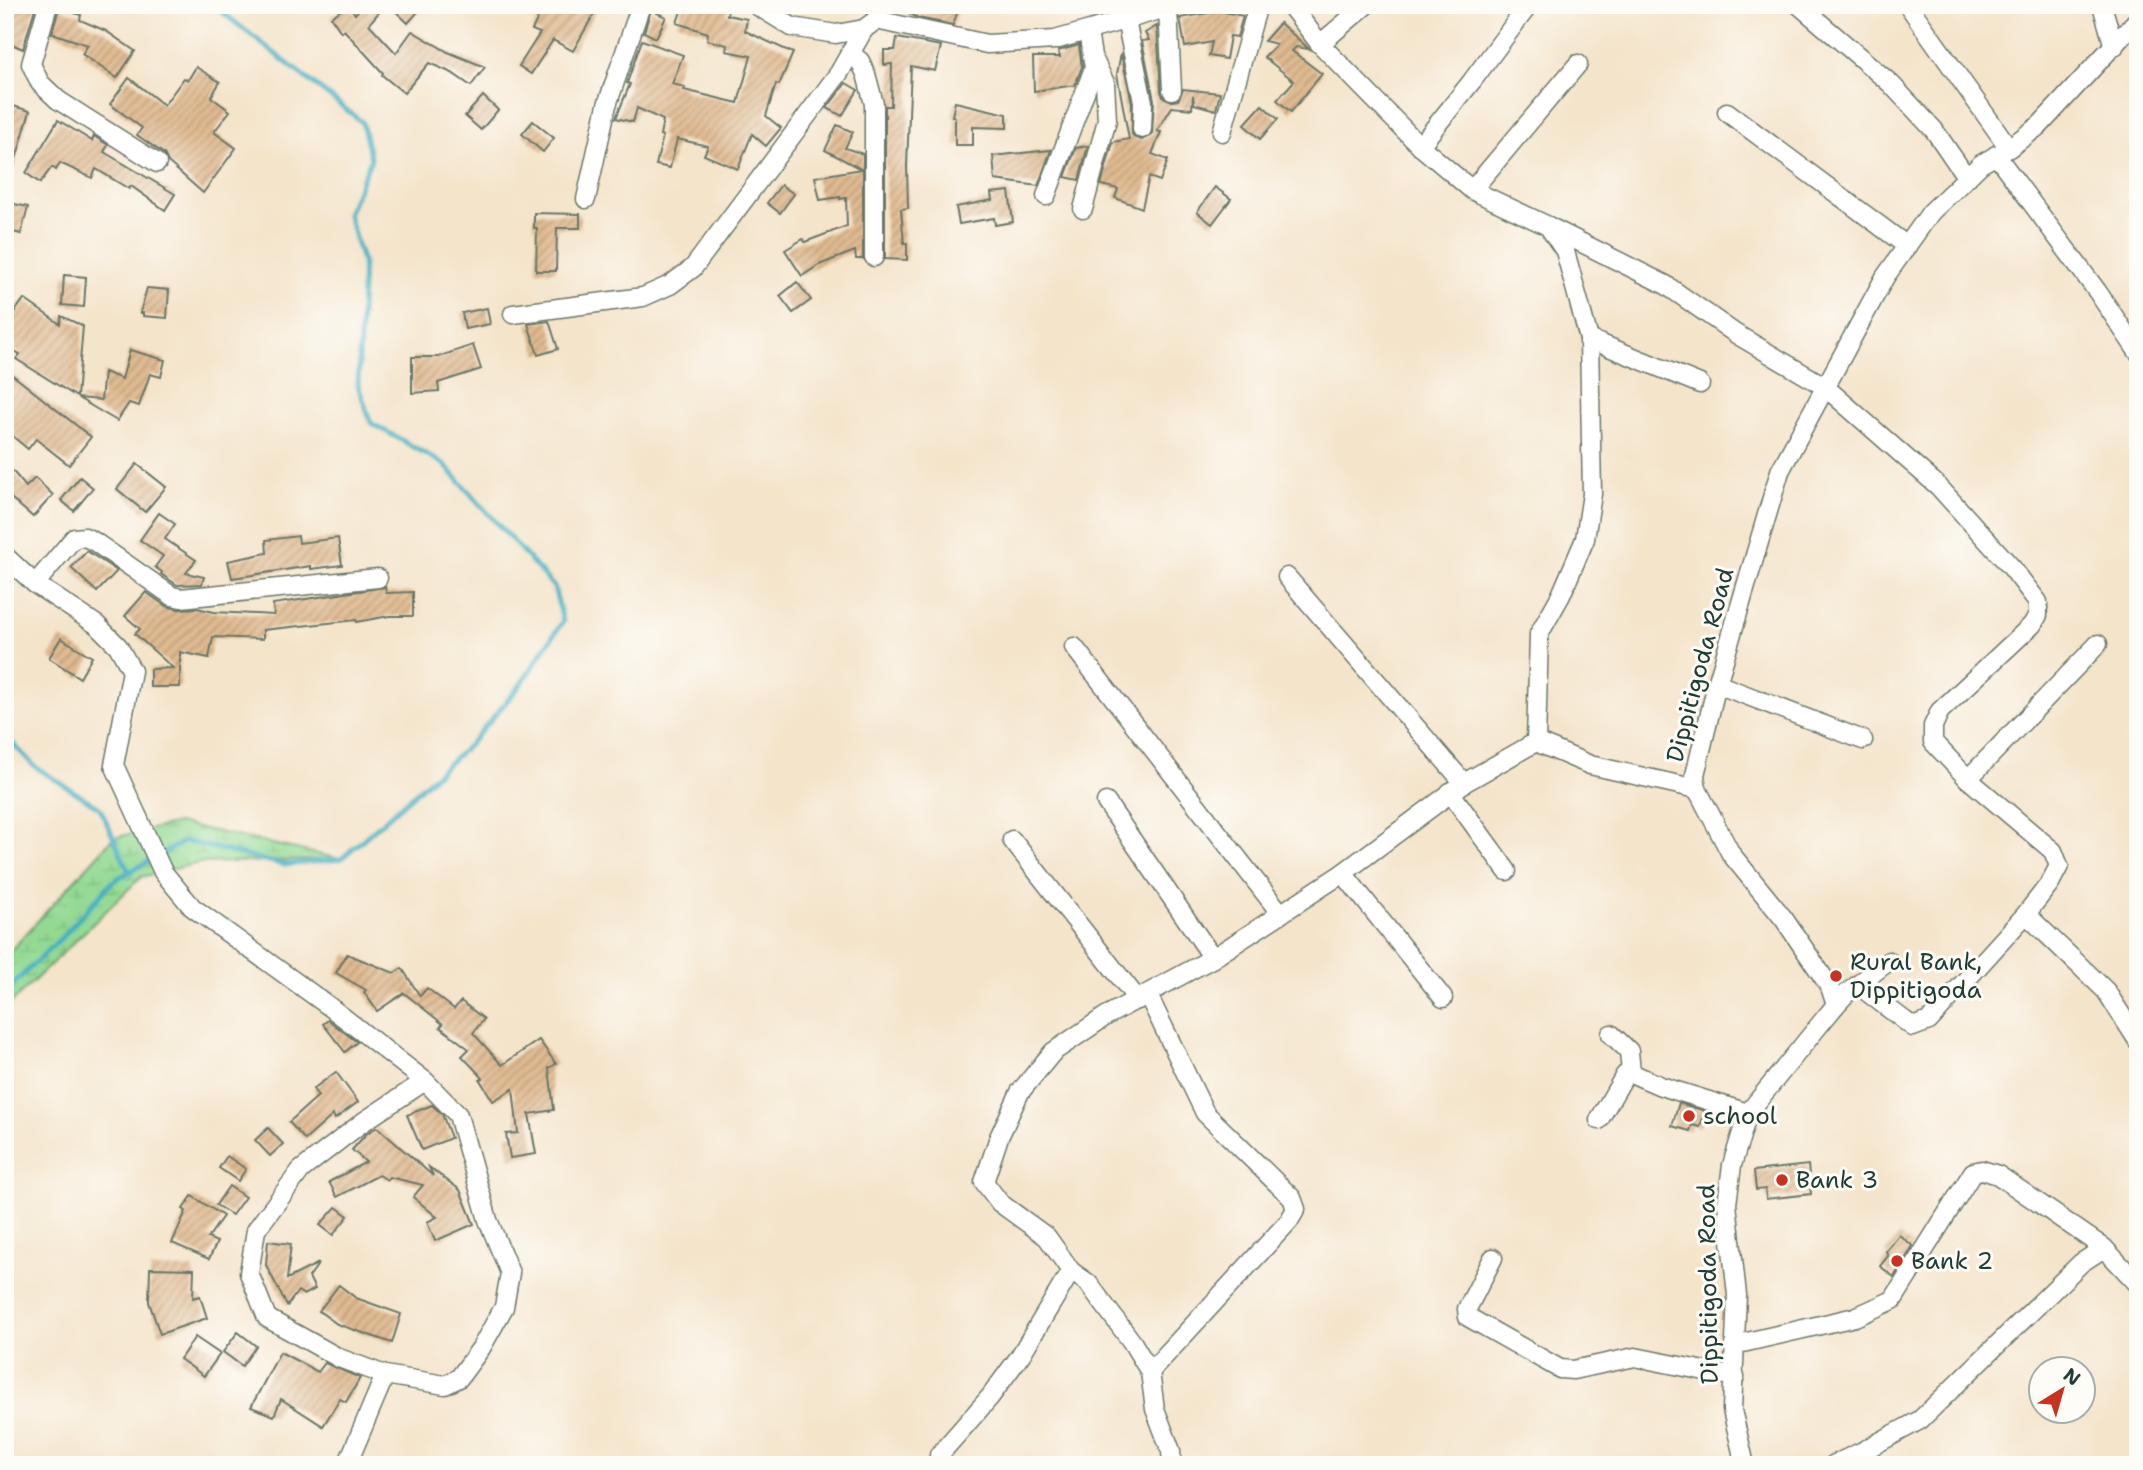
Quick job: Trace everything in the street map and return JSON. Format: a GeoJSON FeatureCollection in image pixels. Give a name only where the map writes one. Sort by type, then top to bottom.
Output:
{"type":"FeatureCollection","features":[{"type":"Feature","properties":{"kind":"street"},"geometry":{"type":"LineString","coordinates":[[48,5],[31,64],[40,83],[58,100],[157,163]]}},
{"type":"Feature","properties":{"kind":"street"},"geometry":{"type":"LineString","coordinates":[[586,200],[607,105],[641,5]]}},
{"type":"Feature","properties":{"kind":"street"},"geometry":{"type":"LineString","coordinates":[[756,5],[792,27],[836,34],[874,18],[987,44],[1055,40],[1173,7],[1172,90]]}},
{"type":"Feature","properties":{"kind":"street"},"geometry":{"type":"LineString","coordinates":[[1222,132],[1258,5]]}},
{"type":"Feature","properties":{"kind":"street"},"geometry":{"type":"LineString","coordinates":[[1290,5],[1320,44],[1420,146],[1472,190],[1666,285],[1736,334],[1824,386],[1938,486],[2012,568],[2038,602],[2038,615],[2032,625],[1940,711],[1933,726],[1933,742],[1968,779],[2053,850],[2059,866],[2050,883],[2026,914],[1929,1021],[1913,1027],[1858,985]]}},
{"type":"Feature","properties":{"kind":"street"},"geometry":{"type":"LineString","coordinates":[[1320,44],[1366,5]]}},
{"type":"Feature","properties":{"kind":"street"},"geometry":{"type":"LineString","coordinates":[[1798,5],[1891,84],[1934,130],[1967,178]]}},
{"type":"Feature","properties":{"kind":"street"},"geometry":{"type":"LineString","coordinates":[[1908,5],[2138,352]]}},
{"type":"Feature","properties":{"kind":"street"},"geometry":{"type":"LineString","coordinates":[[2102,5],[2114,47]]}},
{"type":"Feature","properties":{"kind":"street"},"geometry":{"type":"LineString","coordinates":[[1420,146],[1525,10]]}},
{"type":"Feature","properties":{"kind":"street"},"geometry":{"type":"LineString","coordinates":[[513,314],[643,298],[670,285],[693,268],[839,73],[874,18]]}},
{"type":"Feature","properties":{"kind":"street"},"geometry":{"type":"LineString","coordinates":[[1126,20],[1143,102],[1142,129]]}},
{"type":"Feature","properties":{"kind":"street","name":"Dippitigoda Road"},"geometry":{"type":"LineString","coordinates":[[1745,1465],[1732,1410],[1737,1295],[1727,1203],[1732,1165],[1748,1113],[1835,1006],[1830,986],[1784,919],[1731,854],[1697,789],[1695,775],[1717,684],[1780,471],[1885,277],[1931,212],[1981,164],[2003,152],[2040,125],[2114,47],[2136,28]]}},
{"type":"Feature","properties":{"kind":"street"},"geometry":{"type":"LineString","coordinates":[[1046,196],[1094,68],[1088,32]]}},
{"type":"Feature","properties":{"kind":"street"},"geometry":{"type":"LineString","coordinates":[[850,53],[860,61],[874,104],[874,257]]}},
{"type":"Feature","properties":{"kind":"street"},"geometry":{"type":"LineString","coordinates":[[1083,209],[1107,120],[1105,83],[1094,60]]}},
{"type":"Feature","properties":{"kind":"street"},"geometry":{"type":"LineString","coordinates":[[1472,190],[1578,64]]}},
{"type":"Feature","properties":{"kind":"street"},"geometry":{"type":"LineString","coordinates":[[1727,112],[1907,246]]}},
{"type":"Feature","properties":{"kind":"street"},"geometry":{"type":"LineString","coordinates":[[1536,742],[1539,634],[1561,595],[1585,539],[1592,494],[1589,339],[1565,251],[1548,226]]}},
{"type":"Feature","properties":{"kind":"street"},"geometry":{"type":"LineString","coordinates":[[1589,339],[1700,384]]}},
{"type":"Feature","properties":{"kind":"street"},"geometry":{"type":"LineString","coordinates":[[35,584],[74,538],[85,537],[172,596],[181,598],[378,579]]}},
{"type":"Feature","properties":{"kind":"street"},"geometry":{"type":"LineString","coordinates":[[5,556],[35,584],[97,625],[118,646],[132,671],[114,765],[163,872],[192,907],[330,1007],[425,1081],[458,1115],[488,1220],[510,1273],[505,1307],[481,1348],[459,1378],[445,1385],[385,1375],[339,1358],[267,1318],[249,1273],[257,1230],[301,1170],[363,1122],[425,1081]]}},
{"type":"Feature","properties":{"kind":"street"},"geometry":{"type":"LineString","coordinates":[[1287,577],[1457,788],[1507,871]]}},
{"type":"Feature","properties":{"kind":"street"},"geometry":{"type":"LineString","coordinates":[[1968,779],[2098,644]]}},
{"type":"Feature","properties":{"kind":"street"},"geometry":{"type":"LineString","coordinates":[[1074,647],[1281,914]]}},
{"type":"Feature","properties":{"kind":"street"},"geometry":{"type":"LineString","coordinates":[[1717,684],[1863,740]]}},
{"type":"Feature","properties":{"kind":"street"},"geometry":{"type":"LineString","coordinates":[[1172,1465],[1171,1451],[1155,1409],[1150,1372],[1132,1342],[1088,1283],[1071,1271],[1047,1237],[1000,1203],[984,1182],[999,1137],[1020,1092],[1053,1052],[1106,1016],[1213,958],[1343,873],[1457,788],[1536,742]]}},
{"type":"Feature","properties":{"kind":"street"},"geometry":{"type":"LineString","coordinates":[[1536,742],[1590,765],[1697,789]]}},
{"type":"Feature","properties":{"kind":"street"},"geometry":{"type":"LineString","coordinates":[[1106,802],[1213,958]]}},
{"type":"Feature","properties":{"kind":"street"},"geometry":{"type":"LineString","coordinates":[[1012,840],[1143,997],[1205,1114],[1292,1198],[1296,1209],[1289,1221],[1150,1372]]}},
{"type":"Feature","properties":{"kind":"street"},"geometry":{"type":"LineString","coordinates":[[1343,873],[1443,998]]}},
{"type":"Feature","properties":{"kind":"street"},"geometry":{"type":"LineString","coordinates":[[2026,914],[2106,991],[2138,1041]]}},
{"type":"Feature","properties":{"kind":"street"},"geometry":{"type":"LineString","coordinates":[[1835,1006],[1889,961]]}},
{"type":"Feature","properties":{"kind":"street"},"geometry":{"type":"LineString","coordinates":[[1611,1034],[1629,1051],[1632,1073]]}},
{"type":"Feature","properties":{"kind":"street"},"geometry":{"type":"LineString","coordinates":[[1599,1119],[1625,1075],[1632,1073],[1661,1086],[1748,1113]]}},
{"type":"Feature","properties":{"kind":"street"},"geometry":{"type":"LineString","coordinates":[[1734,1345],[1855,1317],[1894,1300],[1973,1172],[1982,1170],[1998,1175],[2104,1248],[2138,1284]]}},
{"type":"Feature","properties":{"kind":"street"},"geometry":{"type":"LineString","coordinates":[[1833,1465],[1920,1420],[2081,1264],[2104,1248]]}},
{"type":"Feature","properties":{"kind":"street"},"geometry":{"type":"LineString","coordinates":[[1493,1258],[1467,1309],[1468,1317],[1560,1369],[1573,1370],[1635,1357],[1735,1377]]}},
{"type":"Feature","properties":{"kind":"street"},"geometry":{"type":"LineString","coordinates":[[939,1455],[990,1397],[1020,1356],[1071,1271]]}},
{"type":"Feature","properties":{"kind":"street"},"geometry":{"type":"LineString","coordinates":[[347,1465],[385,1375]]}},
{"type":"Feature","properties":{"kind":"green space"},"geometry":{"type":"Polygon","coordinates":[[[177,823],[341,859],[199,863],[141,877],[5,1009],[5,957],[113,838],[177,823]]]}},
{"type":"Feature","properties":{"kind":"building"},"geometry":{"type":"Polygon","coordinates":[[[17,5],[36,5],[23,49],[5,41],[5,28],[17,5]]]}},
{"type":"Feature","properties":{"kind":"building"},"geometry":{"type":"Polygon","coordinates":[[[349,5],[355,14],[363,5],[385,5],[369,24],[396,53],[412,31],[448,52],[485,67],[471,86],[452,73],[429,63],[404,93],[382,75],[344,30],[341,32],[331,17],[349,5]]]}},
{"type":"Feature","properties":{"kind":"building"},"geometry":{"type":"Polygon","coordinates":[[[389,5],[424,5],[408,23],[389,5]]]}},
{"type":"Feature","properties":{"kind":"building"},"geometry":{"type":"Polygon","coordinates":[[[544,5],[599,5],[573,51],[553,40],[531,74],[519,66],[540,33],[532,30],[544,5]]]}},
{"type":"Feature","properties":{"kind":"building"},"geometry":{"type":"Polygon","coordinates":[[[683,5],[729,5],[727,15],[747,19],[745,31],[793,53],[779,85],[776,84],[766,116],[781,128],[766,146],[752,134],[738,169],[704,155],[708,146],[677,139],[670,168],[656,165],[663,136],[660,135],[663,120],[637,108],[633,122],[616,118],[630,84],[627,83],[642,40],[683,55],[672,84],[685,87],[684,90],[738,103],[751,56],[726,51],[727,45],[707,40],[708,33],[677,23],[683,5]]]}},
{"type":"Feature","properties":{"kind":"building"},"geometry":{"type":"Polygon","coordinates":[[[894,5],[960,5],[953,25],[918,18],[894,5]]]}},
{"type":"Feature","properties":{"kind":"building"},"geometry":{"type":"Polygon","coordinates":[[[59,8],[81,15],[80,20],[106,31],[135,51],[117,78],[82,54],[88,45],[52,33],[59,8]]]}},
{"type":"Feature","properties":{"kind":"building"},"geometry":{"type":"Polygon","coordinates":[[[651,10],[666,17],[656,38],[644,32],[651,10]]]}},
{"type":"Feature","properties":{"kind":"building"},"geometry":{"type":"Polygon","coordinates":[[[1220,11],[1243,16],[1237,37],[1230,36],[1226,59],[1209,56],[1212,42],[1185,47],[1180,18],[1220,11]]]}},
{"type":"Feature","properties":{"kind":"building"},"geometry":{"type":"Polygon","coordinates":[[[1280,23],[1309,49],[1296,47],[1292,51],[1322,74],[1291,112],[1277,100],[1294,81],[1264,57],[1277,44],[1264,41],[1280,23]]]}},
{"type":"Feature","properties":{"kind":"building"},"geometry":{"type":"Polygon","coordinates":[[[1157,26],[1163,97],[1172,101],[1178,100],[1183,89],[1220,93],[1216,110],[1194,104],[1193,95],[1192,109],[1172,107],[1157,131],[1161,132],[1152,154],[1168,160],[1160,181],[1149,177],[1142,208],[1115,198],[1118,189],[1101,185],[1113,142],[1129,139],[1117,74],[1121,53],[1132,103],[1132,134],[1142,140],[1152,134],[1154,100],[1142,41],[1149,40],[1145,33],[1157,26]]]}},
{"type":"Feature","properties":{"kind":"building"},"geometry":{"type":"Polygon","coordinates":[[[897,38],[941,46],[935,71],[911,66],[908,208],[901,209],[907,260],[885,259],[885,106],[891,106],[892,64],[884,65],[884,50],[895,50],[897,38]]]}},
{"type":"Feature","properties":{"kind":"building"},"geometry":{"type":"Polygon","coordinates":[[[1079,45],[1082,67],[1075,85],[1034,91],[1033,57],[1060,57],[1058,51],[1079,45]]]}},
{"type":"Feature","properties":{"kind":"building"},"geometry":{"type":"Polygon","coordinates":[[[196,67],[220,82],[211,97],[230,111],[214,132],[236,148],[203,193],[168,162],[164,154],[137,135],[142,128],[110,104],[129,78],[164,105],[184,78],[188,80],[196,67]]]}},
{"type":"Feature","properties":{"kind":"building"},"geometry":{"type":"Polygon","coordinates":[[[846,83],[858,90],[842,116],[827,108],[846,83]]]}},
{"type":"Feature","properties":{"kind":"building"},"geometry":{"type":"Polygon","coordinates":[[[483,96],[498,110],[481,130],[465,116],[483,96]]]}},
{"type":"Feature","properties":{"kind":"building"},"geometry":{"type":"Polygon","coordinates":[[[955,102],[1007,114],[1007,128],[973,127],[973,145],[955,145],[955,117],[952,116],[955,102]]]}},
{"type":"Feature","properties":{"kind":"building"},"geometry":{"type":"Polygon","coordinates":[[[1262,105],[1278,119],[1260,139],[1244,125],[1262,105]]]}},
{"type":"Feature","properties":{"kind":"building"},"geometry":{"type":"Polygon","coordinates":[[[13,106],[30,111],[9,183],[5,182],[5,132],[13,106]]]}},
{"type":"Feature","properties":{"kind":"building"},"geometry":{"type":"Polygon","coordinates":[[[58,120],[92,141],[94,136],[108,145],[104,152],[175,194],[165,210],[131,186],[129,189],[96,169],[92,178],[60,163],[56,170],[52,167],[40,183],[26,173],[58,120]]]}},
{"type":"Feature","properties":{"kind":"building"},"geometry":{"type":"Polygon","coordinates":[[[533,121],[554,138],[543,152],[522,134],[533,121]]]}},
{"type":"Feature","properties":{"kind":"building"},"geometry":{"type":"Polygon","coordinates":[[[837,125],[853,132],[845,148],[863,154],[863,259],[856,259],[855,251],[819,265],[802,276],[785,250],[803,239],[805,242],[847,226],[846,198],[820,200],[815,177],[861,169],[825,150],[837,125]]]}},
{"type":"Feature","properties":{"kind":"building"},"geometry":{"type":"Polygon","coordinates":[[[1088,146],[1079,180],[1065,177],[1076,148],[1088,146]]]}},
{"type":"Feature","properties":{"kind":"building"},"geometry":{"type":"Polygon","coordinates":[[[1051,150],[1038,186],[995,180],[993,156],[1051,150]]]}},
{"type":"Feature","properties":{"kind":"building"},"geometry":{"type":"Polygon","coordinates":[[[781,185],[794,194],[780,213],[767,203],[781,185]]]}},
{"type":"Feature","properties":{"kind":"building"},"geometry":{"type":"Polygon","coordinates":[[[1215,187],[1231,199],[1212,224],[1197,212],[1215,187]]]}},
{"type":"Feature","properties":{"kind":"building"},"geometry":{"type":"Polygon","coordinates":[[[1009,191],[1013,222],[995,225],[994,218],[959,224],[956,207],[992,200],[991,193],[1009,191]]]}},
{"type":"Feature","properties":{"kind":"building"},"geometry":{"type":"Polygon","coordinates":[[[5,202],[28,207],[21,234],[5,230],[5,202]]]}},
{"type":"Feature","properties":{"kind":"building"},"geometry":{"type":"Polygon","coordinates":[[[534,213],[580,214],[580,228],[557,228],[556,271],[536,271],[537,228],[534,228],[534,213]]]}},
{"type":"Feature","properties":{"kind":"building"},"geometry":{"type":"Polygon","coordinates":[[[64,275],[86,277],[84,307],[62,305],[64,275]]]}},
{"type":"Feature","properties":{"kind":"building"},"geometry":{"type":"Polygon","coordinates":[[[797,282],[811,300],[793,313],[780,296],[797,282]]]}},
{"type":"Feature","properties":{"kind":"building"},"geometry":{"type":"Polygon","coordinates":[[[147,288],[169,290],[167,318],[143,316],[143,313],[140,313],[147,288]]]}},
{"type":"Feature","properties":{"kind":"building"},"geometry":{"type":"Polygon","coordinates":[[[24,299],[60,324],[61,316],[83,326],[77,397],[16,359],[20,354],[5,346],[5,325],[24,299]]]}},
{"type":"Feature","properties":{"kind":"building"},"geometry":{"type":"Polygon","coordinates":[[[487,308],[490,324],[465,329],[462,313],[487,308]]]}},
{"type":"Feature","properties":{"kind":"building"},"geometry":{"type":"Polygon","coordinates":[[[549,321],[558,349],[538,355],[528,324],[549,321]]]}},
{"type":"Feature","properties":{"kind":"building"},"geometry":{"type":"Polygon","coordinates":[[[473,345],[481,369],[438,383],[439,391],[412,393],[412,357],[438,357],[473,345]]]}},
{"type":"Feature","properties":{"kind":"building"},"geometry":{"type":"Polygon","coordinates":[[[130,350],[165,360],[161,377],[150,374],[139,406],[129,403],[117,421],[78,398],[101,400],[104,372],[122,379],[130,350]]]}},
{"type":"Feature","properties":{"kind":"building"},"geometry":{"type":"Polygon","coordinates":[[[5,369],[91,437],[69,465],[36,439],[28,449],[5,430],[5,369]]]}},
{"type":"Feature","properties":{"kind":"building"},"geometry":{"type":"Polygon","coordinates":[[[5,462],[26,487],[35,478],[53,495],[33,517],[5,493],[5,462]]]}},
{"type":"Feature","properties":{"kind":"building"},"geometry":{"type":"Polygon","coordinates":[[[137,464],[166,487],[145,512],[117,489],[137,464]]]}},
{"type":"Feature","properties":{"kind":"building"},"geometry":{"type":"Polygon","coordinates":[[[80,477],[93,488],[74,511],[61,500],[80,477]]]}},
{"type":"Feature","properties":{"kind":"building"},"geometry":{"type":"Polygon","coordinates":[[[159,513],[175,524],[165,539],[196,560],[186,573],[204,577],[202,584],[177,585],[155,567],[163,556],[140,540],[159,513]]]}},
{"type":"Feature","properties":{"kind":"building"},"geometry":{"type":"Polygon","coordinates":[[[298,536],[299,543],[338,538],[342,565],[311,569],[311,566],[232,578],[228,561],[267,553],[266,540],[298,536]]]}},
{"type":"Feature","properties":{"kind":"building"},"geometry":{"type":"Polygon","coordinates":[[[87,551],[117,571],[97,592],[71,568],[87,551]]]}},
{"type":"Feature","properties":{"kind":"building"},"geometry":{"type":"Polygon","coordinates":[[[385,587],[386,593],[413,592],[413,616],[389,616],[357,622],[263,630],[263,639],[213,637],[209,658],[180,652],[180,687],[150,687],[150,669],[173,668],[135,634],[140,629],[125,616],[146,592],[166,606],[179,609],[197,608],[214,612],[274,615],[273,604],[385,587]]]}},
{"type":"Feature","properties":{"kind":"building"},"geometry":{"type":"Polygon","coordinates":[[[61,638],[92,657],[80,678],[49,658],[61,638]]]}},
{"type":"Feature","properties":{"kind":"building"},"geometry":{"type":"Polygon","coordinates":[[[347,954],[394,973],[402,968],[420,996],[427,988],[454,1009],[461,1001],[484,1019],[473,1033],[502,1065],[539,1040],[556,1064],[549,1068],[554,1110],[529,1114],[536,1154],[510,1158],[506,1134],[518,1133],[513,1089],[493,1101],[480,1080],[483,1078],[462,1056],[469,1049],[440,1027],[443,1024],[404,993],[377,1011],[364,992],[366,990],[336,973],[347,954]]]}},
{"type":"Feature","properties":{"kind":"building"},"geometry":{"type":"Polygon","coordinates":[[[328,1020],[357,1042],[345,1052],[323,1024],[328,1020]]]}},
{"type":"Feature","properties":{"kind":"building"},"geometry":{"type":"Polygon","coordinates":[[[336,1072],[358,1102],[335,1119],[333,1115],[305,1140],[289,1122],[318,1096],[313,1089],[336,1072]]]}},
{"type":"Feature","properties":{"kind":"building","name":"school"},"geometry":{"type":"Polygon","coordinates":[[[1679,1103],[1705,1111],[1700,1127],[1692,1125],[1690,1131],[1672,1126],[1679,1103]]]}},
{"type":"Feature","properties":{"kind":"building"},"geometry":{"type":"Polygon","coordinates":[[[432,1105],[442,1114],[451,1138],[422,1150],[407,1115],[432,1105]]]}},
{"type":"Feature","properties":{"kind":"building"},"geometry":{"type":"Polygon","coordinates":[[[377,1127],[433,1176],[429,1167],[460,1190],[474,1224],[435,1241],[427,1222],[437,1217],[413,1197],[423,1185],[389,1177],[387,1180],[379,1175],[337,1197],[329,1182],[366,1162],[352,1150],[366,1134],[377,1127]]]}},
{"type":"Feature","properties":{"kind":"building"},"geometry":{"type":"Polygon","coordinates":[[[268,1128],[283,1144],[270,1156],[255,1140],[268,1128]]]}},
{"type":"Feature","properties":{"kind":"building"},"geometry":{"type":"Polygon","coordinates":[[[227,1156],[246,1169],[238,1181],[219,1168],[227,1156]]]}},
{"type":"Feature","properties":{"kind":"building","name":"Bank 3"},"geometry":{"type":"Polygon","coordinates":[[[1808,1165],[1811,1194],[1766,1199],[1765,1189],[1756,1190],[1754,1171],[1808,1165]]]}},
{"type":"Feature","properties":{"kind":"building"},"geometry":{"type":"Polygon","coordinates":[[[229,1186],[245,1197],[232,1215],[216,1205],[229,1186]]]}},
{"type":"Feature","properties":{"kind":"building"},"geometry":{"type":"Polygon","coordinates":[[[192,1196],[223,1216],[208,1238],[217,1242],[209,1259],[172,1243],[186,1211],[183,1209],[192,1196]]]}},
{"type":"Feature","properties":{"kind":"building"},"geometry":{"type":"Polygon","coordinates":[[[336,1207],[348,1216],[333,1235],[320,1225],[336,1207]]]}},
{"type":"Feature","properties":{"kind":"building","name":"Bank 2"},"geometry":{"type":"Polygon","coordinates":[[[1899,1235],[1913,1246],[1894,1277],[1880,1266],[1888,1256],[1886,1251],[1899,1235]]]}},
{"type":"Feature","properties":{"kind":"building"},"geometry":{"type":"Polygon","coordinates":[[[268,1241],[291,1244],[287,1279],[319,1263],[309,1277],[315,1289],[304,1295],[298,1291],[287,1306],[266,1265],[268,1241]]]}},
{"type":"Feature","properties":{"kind":"building"},"geometry":{"type":"Polygon","coordinates":[[[150,1268],[194,1269],[193,1298],[200,1296],[207,1318],[160,1334],[149,1302],[150,1268]]]}},
{"type":"Feature","properties":{"kind":"building"},"geometry":{"type":"Polygon","coordinates":[[[339,1285],[356,1298],[401,1314],[392,1343],[337,1324],[319,1311],[339,1285]]]}},
{"type":"Feature","properties":{"kind":"building"},"geometry":{"type":"Polygon","coordinates":[[[238,1332],[256,1346],[242,1366],[223,1352],[238,1332]]]}},
{"type":"Feature","properties":{"kind":"building"},"geometry":{"type":"Polygon","coordinates":[[[195,1337],[220,1354],[204,1376],[180,1359],[195,1337]]]}},
{"type":"Feature","properties":{"kind":"building"},"geometry":{"type":"Polygon","coordinates":[[[280,1352],[318,1372],[325,1363],[360,1378],[346,1402],[340,1399],[323,1426],[281,1399],[274,1416],[251,1407],[280,1352]]]}},
{"type":"Feature","properties":{"kind":"waterway"},"geometry":{"type":"LineString","coordinates":[[5,992],[64,935],[113,881],[185,841],[285,865],[341,859],[469,745],[519,687],[563,621],[554,587],[444,464],[371,423],[358,385],[363,264],[348,214],[371,159],[362,122],[213,5]]}},
{"type":"Feature","properties":{"kind":"waterway"},"geometry":{"type":"LineString","coordinates":[[5,735],[34,766],[100,808],[129,872]]}},
{"type":"Feature","properties":{"kind":"place","name":"Rural Bank, Dippitigoda"},"geometry":{"type":"Point","coordinates":[1836,976]}},
{"type":"Feature","properties":{"kind":"place","name":"school"},"geometry":{"type":"Point","coordinates":[1689,1116]}},
{"type":"Feature","properties":{"kind":"place","name":"Bank 3"},"geometry":{"type":"Point","coordinates":[1782,1180]}},
{"type":"Feature","properties":{"kind":"place","name":"Bank 2"},"geometry":{"type":"Point","coordinates":[1897,1261]}}]}
